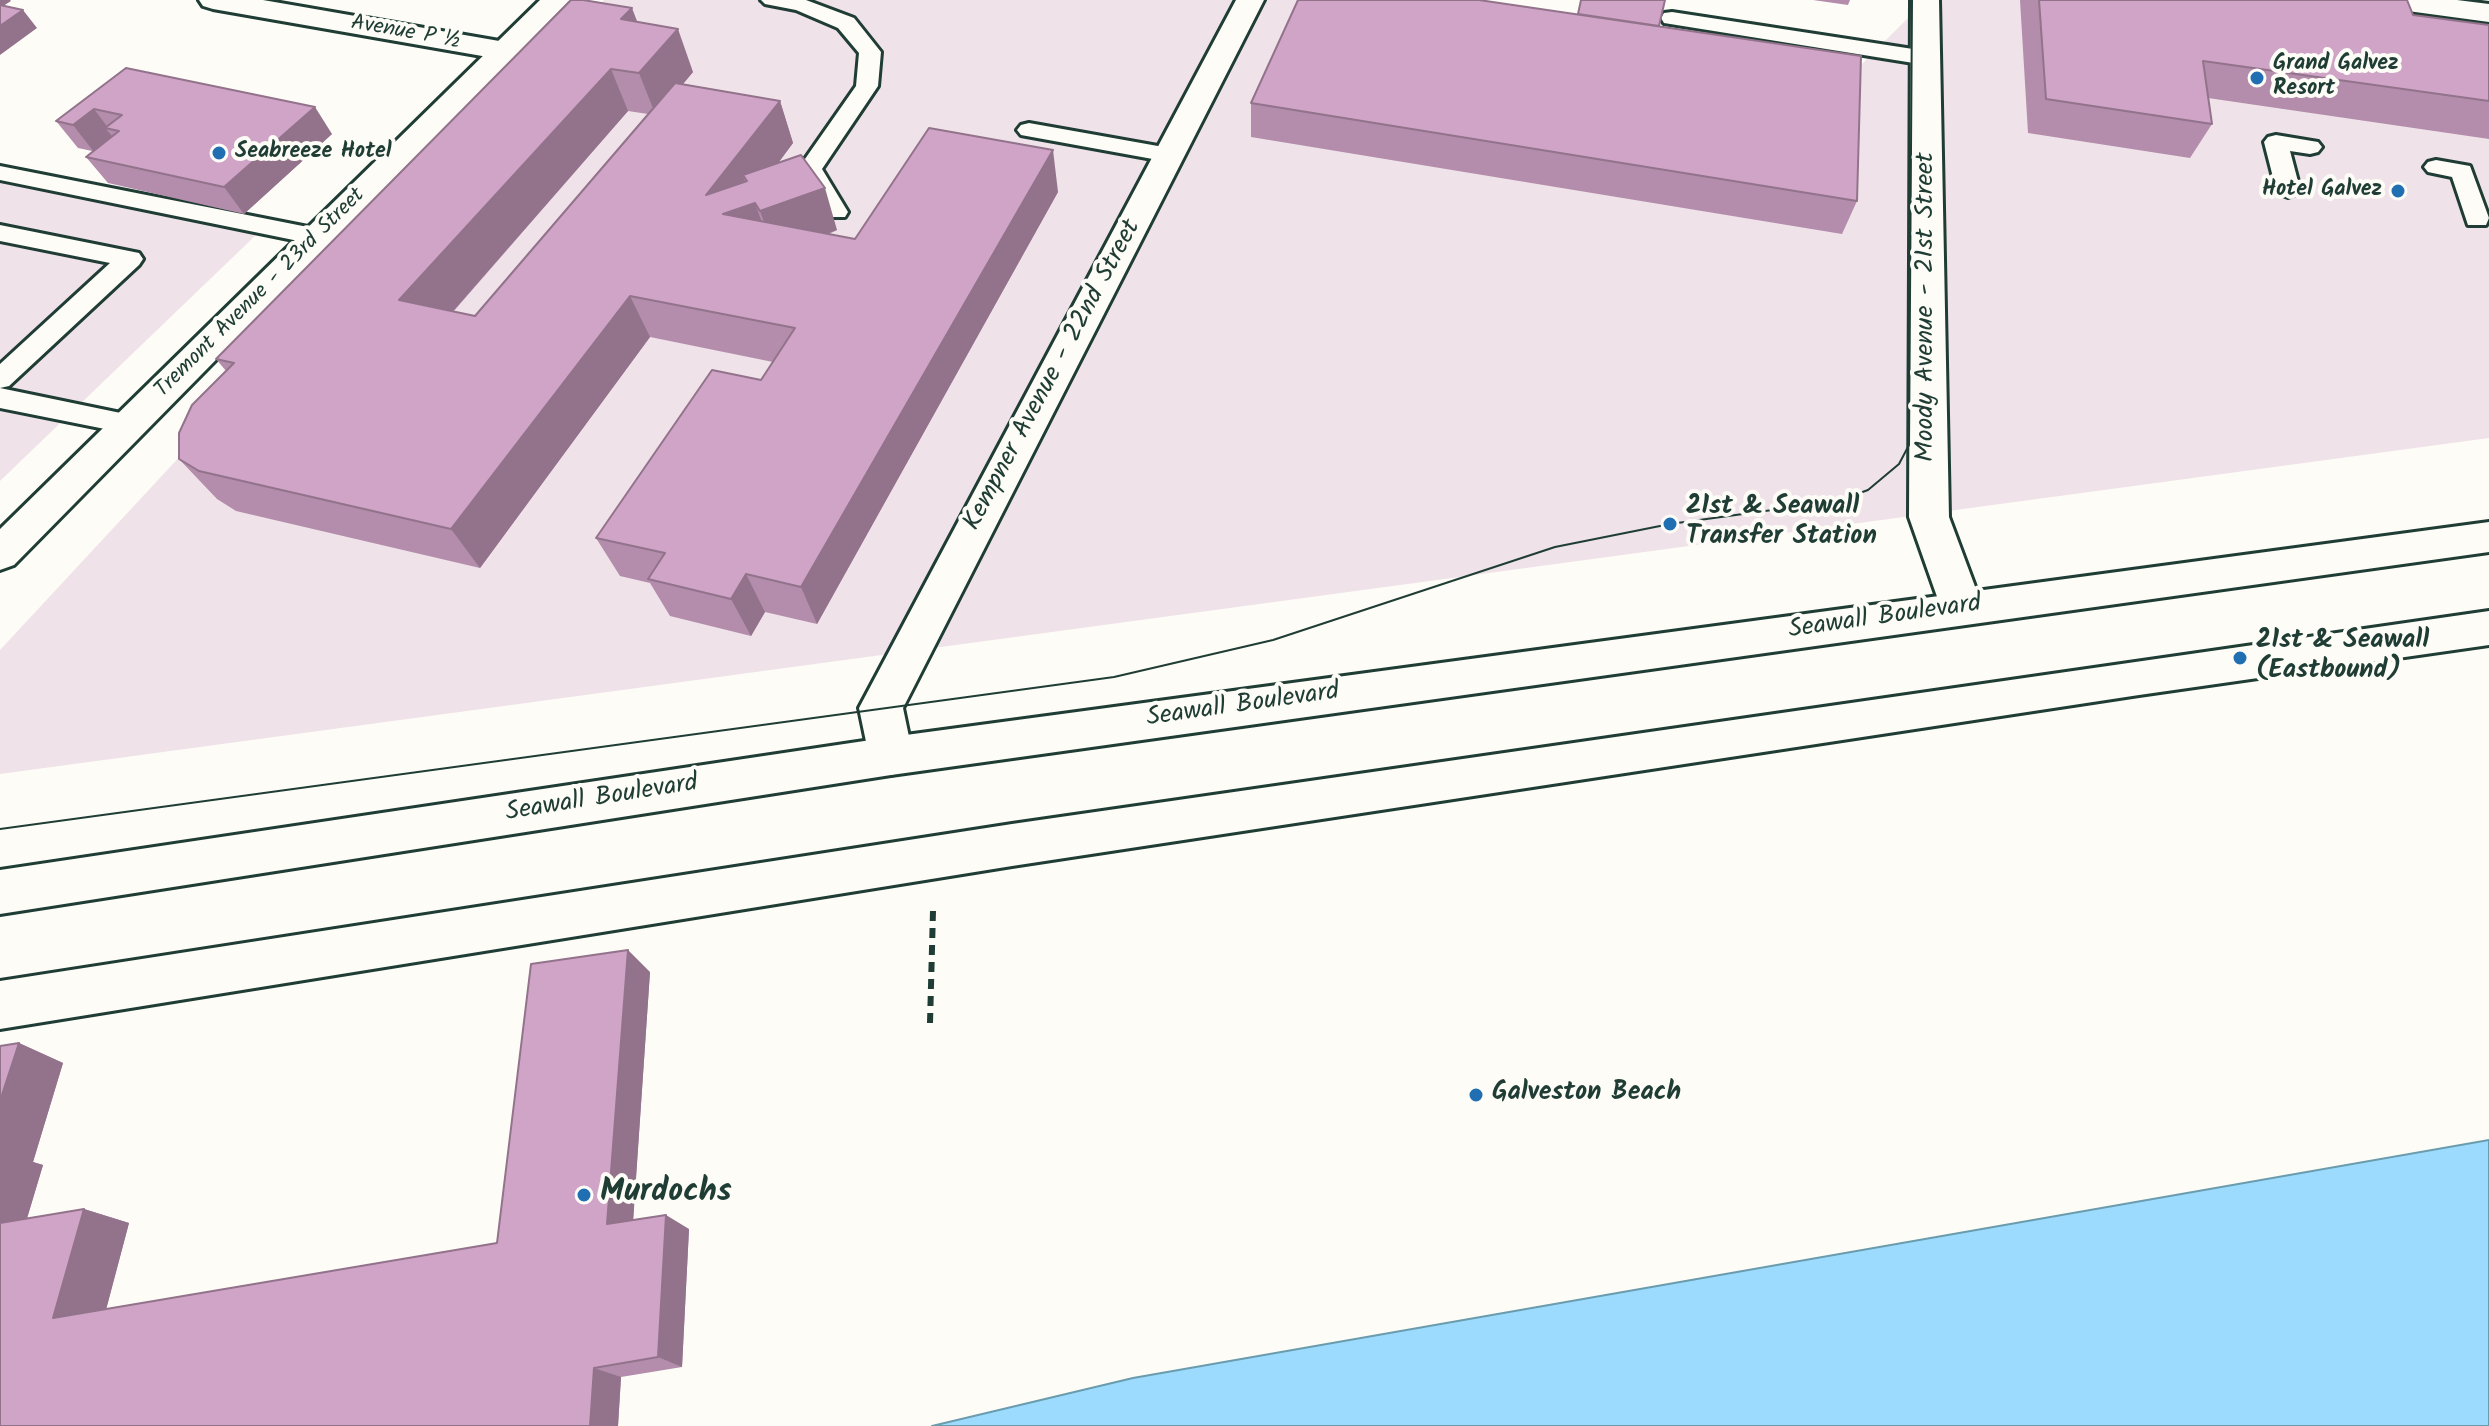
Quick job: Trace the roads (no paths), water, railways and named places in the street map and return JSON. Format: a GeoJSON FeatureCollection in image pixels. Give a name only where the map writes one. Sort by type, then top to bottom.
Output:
{"type":"FeatureCollection","features":[{"type":"Feature","properties":{"kind":"street","name":"Avenue P ½"},"geometry":{"type":"LineString","coordinates":[[213,0],[505,51]]}},
{"type":"Feature","properties":{"kind":"street","name":"Tremont Avenue - 23rd Street"},"geometry":{"type":"LineString","coordinates":[[0,554],[556,0]]}},
{"type":"Feature","properties":{"kind":"street","name":"Kempner Avenue - 22nd Street"},"geometry":{"type":"LineString","coordinates":[[891,756],[881,708],[1250,0]]}},
{"type":"Feature","properties":{"kind":"street","name":"Moody Avenue - 21st Street"},"geometry":{"type":"LineString","coordinates":[[1925,0],[1929,517],[1962,608]]}},
{"type":"Feature","properties":{"kind":"street"},"geometry":{"type":"LineString","coordinates":[[2393,0],[2489,13]]}},
{"type":"Feature","properties":{"kind":"street","name":"Seawall Boulevard"},"geometry":{"type":"LineString","coordinates":[[0,892],[891,756],[2489,537]]}},
{"type":"Feature","properties":{"kind":"street"},"geometry":{"type":"LineString","coordinates":[[0,1005],[1028,842],[2489,628]]}},
{"type":"Feature","properties":{"kind":"lane"},"geometry":{"type":"LineString","coordinates":[[772,0],[801,5],[846,23],[870,52],[867,86],[810,169],[836,212]]}},
{"type":"Feature","properties":{"kind":"lane"},"geometry":{"type":"LineString","coordinates":[[1672,18],[1926,58]]}},
{"type":"Feature","properties":{"kind":"lane"},"geometry":{"type":"LineString","coordinates":[[1029,130],[1169,155]]}},
{"type":"Feature","properties":{"kind":"lane"},"geometry":{"type":"LineString","coordinates":[[2288,189],[2276,142],[2310,147]]}},
{"type":"Feature","properties":{"kind":"lane"},"geometry":{"type":"LineString","coordinates":[[2436,167],[2462,171],[2477,219]]}},
{"type":"Feature","properties":{"kind":"lane"},"geometry":{"type":"LineString","coordinates":[[0,173],[318,237]]}},
{"type":"Feature","properties":{"kind":"lane"},"geometry":{"type":"LineString","coordinates":[[0,259],[12,235],[130,259],[0,379]]}},
{"type":"Feature","properties":{"kind":"lane"},"geometry":{"type":"LineString","coordinates":[[0,398],[130,424]]}},
{"type":"Feature","properties":{"kind":"water"},"geometry":{"type":"Polygon","coordinates":[[[2489,1140],[2489,1426],[932,1426],[1133,1378],[2489,1140]]]}},
{"type":"Feature","properties":{"kind":"tram line"},"geometry":{"type":"LineString","coordinates":[[0,829],[1114,677],[1273,640],[1555,547],[1670,524],[1838,501],[1868,490],[1899,464],[1909,445],[1912,0]]}},
{"type":"Feature","properties":{"kind":"place","name":"Grand Galvez Resort"},"geometry":{"type":"Point","coordinates":[2257,78]}},
{"type":"Feature","properties":{"kind":"place","name":"Seabreeze Hotel"},"geometry":{"type":"Point","coordinates":[219,153]}},
{"type":"Feature","properties":{"kind":"place","name":"Hotel Galvez"},"geometry":{"type":"Point","coordinates":[2398,191]}},
{"type":"Feature","properties":{"kind":"place","name":"21st & Seawall Transfer Station"},"geometry":{"type":"Point","coordinates":[1670,524]}},
{"type":"Feature","properties":{"kind":"place","name":"21st & Seawall (Eastbound)"},"geometry":{"type":"Point","coordinates":[2240,658]}},
{"type":"Feature","properties":{"kind":"place","name":"Galveston Beach"},"geometry":{"type":"Point","coordinates":[1476,1095]}},
{"type":"Feature","properties":{"kind":"place","name":"Murdochs"},"geometry":{"type":"Point","coordinates":[584,1195]}}]}
